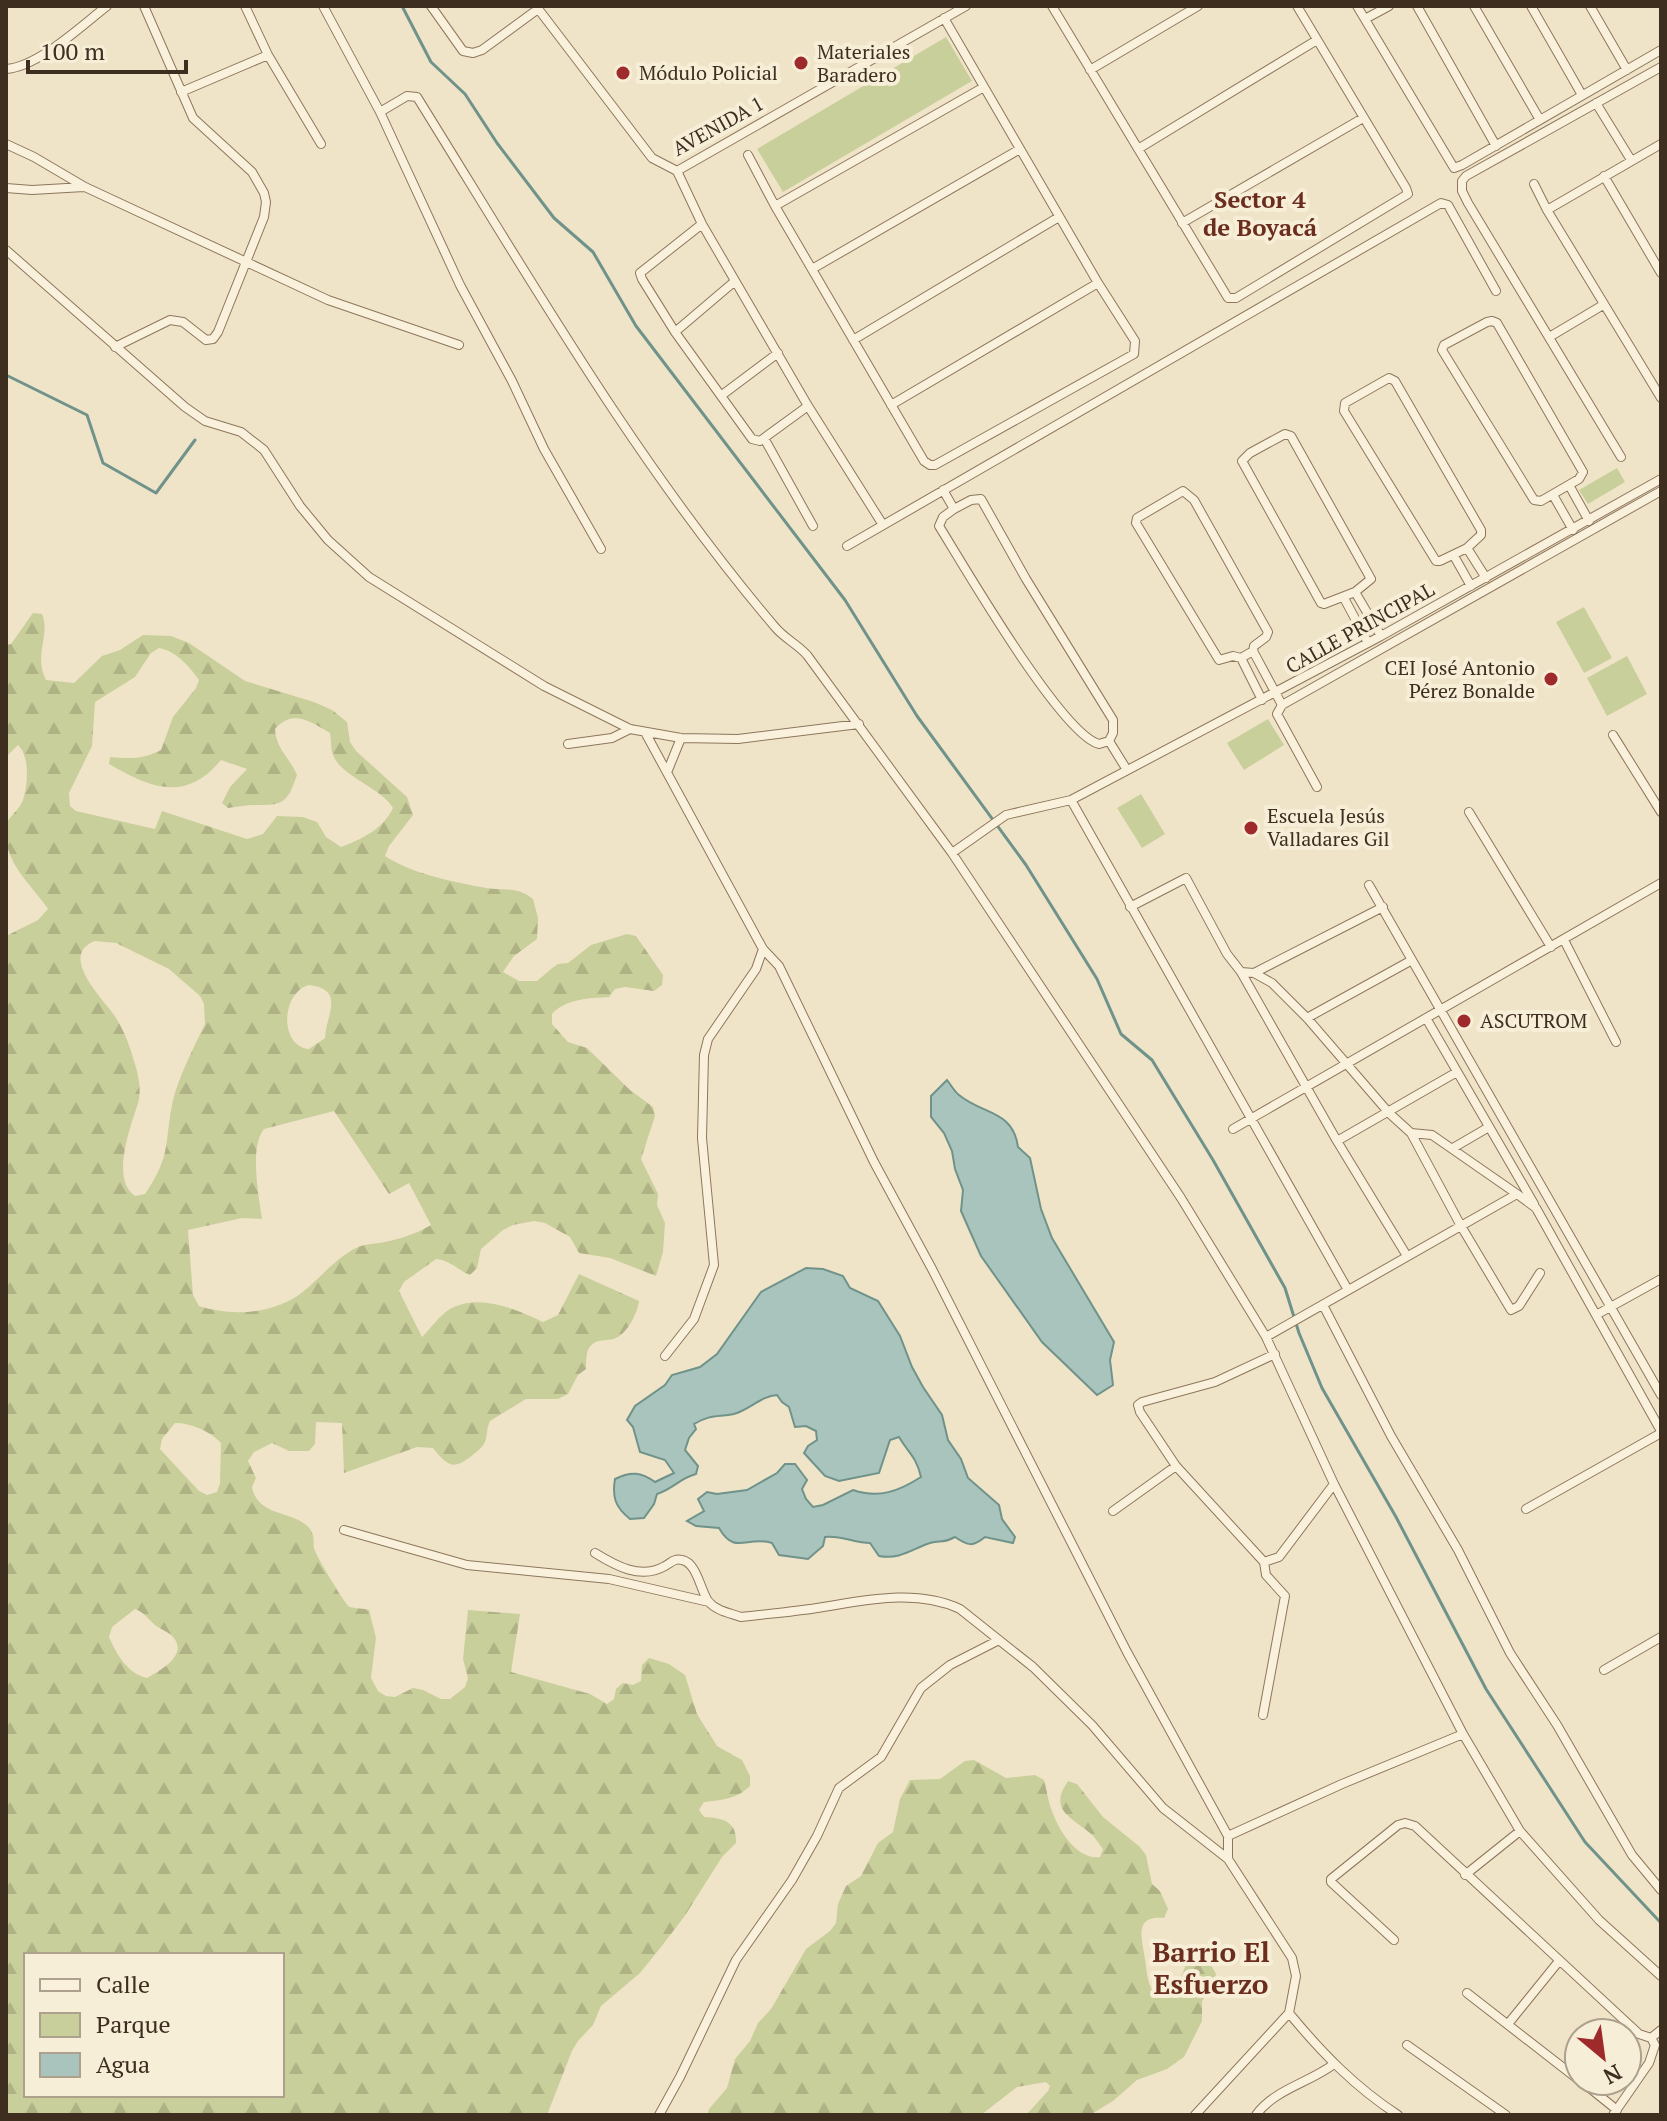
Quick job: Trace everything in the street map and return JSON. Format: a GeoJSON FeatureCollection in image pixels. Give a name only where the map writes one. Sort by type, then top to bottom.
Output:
{"type":"FeatureCollection","features":[{"type":"Feature","properties":{"kind":"street"},"geometry":{"type":"LineString","coordinates":[[6,69],[16,68],[38,57],[107,6]]}},
{"type":"Feature","properties":{"kind":"street"},"geometry":{"type":"LineString","coordinates":[[115,347],[170,320],[183,322],[206,340],[213,339],[264,217],[266,202],[252,172],[193,118],[144,6]]}},
{"type":"Feature","properties":{"kind":"street"},"geometry":{"type":"LineString","coordinates":[[245,6],[268,55],[321,144]]}},
{"type":"Feature","properties":{"kind":"street"},"geometry":{"type":"LineString","coordinates":[[323,6],[380,112],[460,285],[512,381],[544,449],[601,549]]}},
{"type":"Feature","properties":{"kind":"street"},"geometry":{"type":"LineString","coordinates":[[431,6],[463,51],[473,53],[482,50],[537,7]]}},
{"type":"Feature","properties":{"kind":"street","name":"AVENIDA 1"},"geometry":{"type":"LineString","coordinates":[[537,7],[652,158],[677,171],[966,6]]}},
{"type":"Feature","properties":{"kind":"street"},"geometry":{"type":"LineString","coordinates":[[1052,6],[1228,298],[1236,298],[1408,194],[1297,6]]}},
{"type":"Feature","properties":{"kind":"street"},"geometry":{"type":"LineString","coordinates":[[1090,70],[1198,6]]}},
{"type":"Feature","properties":{"kind":"street"},"geometry":{"type":"LineString","coordinates":[[1357,6],[1454,168],[1661,50]]}},
{"type":"Feature","properties":{"kind":"street"},"geometry":{"type":"LineString","coordinates":[[1365,19],[1389,6]]}},
{"type":"Feature","properties":{"kind":"street"},"geometry":{"type":"LineString","coordinates":[[1417,6],[1496,146]]}},
{"type":"Feature","properties":{"kind":"street"},"geometry":{"type":"LineString","coordinates":[[1474,6],[1540,120]]}},
{"type":"Feature","properties":{"kind":"street"},"geometry":{"type":"LineString","coordinates":[[1531,6],[1582,95]]}},
{"type":"Feature","properties":{"kind":"street"},"geometry":{"type":"LineString","coordinates":[[1590,6],[1627,70]]}},
{"type":"Feature","properties":{"kind":"street"},"geometry":{"type":"LineString","coordinates":[[748,155],[891,405],[924,461],[930,465],[1134,354],[1135,341],[944,18]]}},
{"type":"Feature","properties":{"kind":"street"},"geometry":{"type":"LineString","coordinates":[[1138,149],[1317,40]]}},
{"type":"Feature","properties":{"kind":"street"},"geometry":{"type":"LineString","coordinates":[[181,92],[268,55]]}},
{"type":"Feature","properties":{"kind":"street"},"geometry":{"type":"LineString","coordinates":[[1621,457],[1551,336],[1468,203],[1462,191],[1462,181],[1661,67]]}},
{"type":"Feature","properties":{"kind":"street"},"geometry":{"type":"LineString","coordinates":[[775,206],[984,87]]}},
{"type":"Feature","properties":{"kind":"street"},"geometry":{"type":"LineString","coordinates":[[380,112],[407,96],[417,97],[550,311],[642,450],[767,618],[807,655],[952,853],[1270,1334],[1275,1354],[1334,1484],[1463,1734],[1520,1831],[1599,1920],[1661,1976]]}},
{"type":"Feature","properties":{"kind":"street"},"geometry":{"type":"LineString","coordinates":[[1596,103],[1631,160]]}},
{"type":"Feature","properties":{"kind":"street"},"geometry":{"type":"LineString","coordinates":[[1182,223],[1363,118]]}},
{"type":"Feature","properties":{"kind":"street"},"geometry":{"type":"LineString","coordinates":[[6,144],[85,187],[328,300],[459,345]]}},
{"type":"Feature","properties":{"kind":"street"},"geometry":{"type":"LineString","coordinates":[[1547,210],[1660,145]]}},
{"type":"Feature","properties":{"kind":"street"},"geometry":{"type":"LineString","coordinates":[[812,269],[1020,149]]}},
{"type":"Feature","properties":{"kind":"street"},"geometry":{"type":"LineString","coordinates":[[677,171],[702,224],[735,281],[808,406],[883,525]]}},
{"type":"Feature","properties":{"kind":"street"},"geometry":{"type":"LineString","coordinates":[[1604,176],[1661,273]]}},
{"type":"Feature","properties":{"kind":"street"},"geometry":{"type":"LineString","coordinates":[[1534,184],[1603,305],[1661,398]]}},
{"type":"Feature","properties":{"kind":"street"},"geometry":{"type":"LineString","coordinates":[[6,188],[85,187]]}},
{"type":"Feature","properties":{"kind":"street"},"geometry":{"type":"LineString","coordinates":[[847,546],[1441,203],[1448,205],[1496,291]]}},
{"type":"Feature","properties":{"kind":"street"},"geometry":{"type":"LineString","coordinates":[[853,340],[1059,217]]}},
{"type":"Feature","properties":{"kind":"street"},"geometry":{"type":"LineString","coordinates":[[702,224],[640,273],[675,332],[752,439],[757,442],[764,438],[808,406]]}},
{"type":"Feature","properties":{"kind":"street"},"geometry":{"type":"LineString","coordinates":[[6,250],[185,407],[205,421],[241,432],[264,450],[300,506],[328,540],[369,577],[544,686],[646,734],[738,739],[859,724]]}},
{"type":"Feature","properties":{"kind":"street"},"geometry":{"type":"LineString","coordinates":[[675,332],[735,281]]}},
{"type":"Feature","properties":{"kind":"street"},"geometry":{"type":"LineString","coordinates":[[891,405],[1098,283]]}},
{"type":"Feature","properties":{"kind":"street"},"geometry":{"type":"LineString","coordinates":[[1551,336],[1603,305]]}},
{"type":"Feature","properties":{"kind":"street"},"geometry":{"type":"LineString","coordinates":[[1487,322],[1497,323],[1583,472],[1579,479],[1569,485],[1541,501],[1534,500],[1445,357],[1444,345],[1487,322]]}},
{"type":"Feature","properties":{"kind":"street"},"geometry":{"type":"LineString","coordinates":[[722,395],[778,353]]}},
{"type":"Feature","properties":{"kind":"street"},"geometry":{"type":"LineString","coordinates":[[1389,378],[1395,381],[1481,530],[1481,535],[1454,556],[1436,561],[1344,411],[1345,403],[1389,378]]}},
{"type":"Feature","properties":{"kind":"street"},"geometry":{"type":"LineString","coordinates":[[1285,434],[1291,436],[1371,579],[1355,592],[1321,603],[1245,468],[1242,461],[1250,453],[1285,434]]}},
{"type":"Feature","properties":{"kind":"street"},"geometry":{"type":"LineString","coordinates":[[764,438],[813,526]]}},
{"type":"Feature","properties":{"kind":"street","name":"CALLE PRINCIPAL"},"geometry":{"type":"LineString","coordinates":[[952,853],[1006,815],[1071,800],[1262,700],[1661,479]]}},
{"type":"Feature","properties":{"kind":"street"},"geometry":{"type":"LineString","coordinates":[[1569,485],[1589,521]]}},
{"type":"Feature","properties":{"kind":"street"},"geometry":{"type":"LineString","coordinates":[[943,490],[954,509]]}},
{"type":"Feature","properties":{"kind":"street"},"geometry":{"type":"LineString","coordinates":[[1183,491],[1194,500],[1268,632],[1253,651],[1241,658],[1233,656],[1219,660],[1136,523],[1137,518],[1183,491]]}},
{"type":"Feature","properties":{"kind":"street"},"geometry":{"type":"LineString","coordinates":[[1317,787],[1277,714],[1282,705],[1661,491]]}},
{"type":"Feature","properties":{"kind":"street"},"geometry":{"type":"LineString","coordinates":[[1553,495],[1573,530]]}},
{"type":"Feature","properties":{"kind":"street"},"geometry":{"type":"LineString","coordinates":[[981,499],[1113,720],[1113,733],[1109,741],[1099,744],[1086,738],[1050,699],[939,526],[943,517],[954,509],[971,500],[981,499]]}},
{"type":"Feature","properties":{"kind":"street"},"geometry":{"type":"LineString","coordinates":[[1467,548],[1486,578]]}},
{"type":"Feature","properties":{"kind":"street"},"geometry":{"type":"LineString","coordinates":[[1454,556],[1471,586]]}},
{"type":"Feature","properties":{"kind":"street"},"geometry":{"type":"LineString","coordinates":[[1355,592],[1381,636]]}},
{"type":"Feature","properties":{"kind":"street"},"geometry":{"type":"LineString","coordinates":[[1344,598],[1368,643]]}},
{"type":"Feature","properties":{"kind":"street"},"geometry":{"type":"LineString","coordinates":[[1253,651],[1282,705]]}},
{"type":"Feature","properties":{"kind":"street"},"geometry":{"type":"LineString","coordinates":[[1241,658],[1262,700]]}},
{"type":"Feature","properties":{"kind":"street"},"geometry":{"type":"LineString","coordinates":[[568,744],[612,738],[630,729]]}},
{"type":"Feature","properties":{"kind":"street"},"geometry":{"type":"LineString","coordinates":[[646,734],[763,949],[779,966],[874,1162],[932,1269],[1127,1652],[1228,1836],[1228,1859]]}},
{"type":"Feature","properties":{"kind":"street"},"geometry":{"type":"LineString","coordinates":[[1613,735],[1661,812]]}},
{"type":"Feature","properties":{"kind":"street"},"geometry":{"type":"LineString","coordinates":[[668,770],[681,738]]}},
{"type":"Feature","properties":{"kind":"street"},"geometry":{"type":"LineString","coordinates":[[1109,741],[1127,770]]}},
{"type":"Feature","properties":{"kind":"street"},"geometry":{"type":"LineString","coordinates":[[1071,800],[1348,1290]]}},
{"type":"Feature","properties":{"kind":"street"},"geometry":{"type":"LineString","coordinates":[[1469,812],[1551,947]]}},
{"type":"Feature","properties":{"kind":"street"},"geometry":{"type":"LineString","coordinates":[[1130,907],[1186,878],[1227,954],[1241,972],[1337,1141],[1407,1256]]}},
{"type":"Feature","properties":{"kind":"street"},"geometry":{"type":"LineString","coordinates":[[1233,1129],[1661,883]]}},
{"type":"Feature","properties":{"kind":"street"},"geometry":{"type":"LineString","coordinates":[[1369,885],[1661,1395]]}},
{"type":"Feature","properties":{"kind":"street"},"geometry":{"type":"LineString","coordinates":[[1254,973],[1383,907]]}},
{"type":"Feature","properties":{"kind":"street"},"geometry":{"type":"LineString","coordinates":[[1564,940],[1616,1042]]}},
{"type":"Feature","properties":{"kind":"street"},"geometry":{"type":"LineString","coordinates":[[665,1356],[694,1319],[714,1265],[702,1138],[704,1055],[708,1039],[756,969],[763,949]]}},
{"type":"Feature","properties":{"kind":"street"},"geometry":{"type":"LineString","coordinates":[[1307,1018],[1412,960]]}},
{"type":"Feature","properties":{"kind":"street"},"geometry":{"type":"LineString","coordinates":[[1241,972],[1254,973],[1272,983],[1307,1018],[1389,1113],[1411,1133],[1511,1310],[1519,1306],[1540,1273]]}},
{"type":"Feature","properties":{"kind":"street"},"geometry":{"type":"LineString","coordinates":[[1426,1018],[1661,1432],[1526,1509]]}},
{"type":"Feature","properties":{"kind":"street"},"geometry":{"type":"LineString","coordinates":[[1337,1141],[1457,1072]]}},
{"type":"Feature","properties":{"kind":"street"},"geometry":{"type":"LineString","coordinates":[[1453,1148],[1489,1127]]}},
{"type":"Feature","properties":{"kind":"street"},"geometry":{"type":"LineString","coordinates":[[1411,1133],[1432,1135],[1536,1208]]}},
{"type":"Feature","properties":{"kind":"street"},"geometry":{"type":"LineString","coordinates":[[1270,1334],[1517,1194]]}},
{"type":"Feature","properties":{"kind":"street"},"geometry":{"type":"LineString","coordinates":[[1596,1315],[1661,1279]]}},
{"type":"Feature","properties":{"kind":"street"},"geometry":{"type":"LineString","coordinates":[[1319,1307],[1458,1550],[1510,1653],[1557,1725],[1632,1855],[1661,1890]]}},
{"type":"Feature","properties":{"kind":"street"},"geometry":{"type":"LineString","coordinates":[[1263,1715],[1285,1596],[1266,1575],[1264,1562],[1176,1466],[1138,1405],[1215,1382],[1275,1354]]}},
{"type":"Feature","properties":{"kind":"street"},"geometry":{"type":"LineString","coordinates":[[1113,1511],[1176,1466]]}},
{"type":"Feature","properties":{"kind":"street"},"geometry":{"type":"LineString","coordinates":[[1264,1562],[1279,1557],[1334,1484]]}},
{"type":"Feature","properties":{"kind":"street"},"geometry":{"type":"LineString","coordinates":[[344,1530],[467,1565],[609,1579],[709,1602],[721,1611],[741,1617],[874,1598],[918,1599],[960,1609],[1033,1667],[1092,1725],[1163,1808],[1228,1859],[1292,1958],[1296,1976],[1289,2013],[1195,2115]]}},
{"type":"Feature","properties":{"kind":"street"},"geometry":{"type":"LineString","coordinates":[[595,1553],[620,1568],[636,1572],[662,1568],[674,1560],[684,1560],[691,1566],[709,1602]]}},
{"type":"Feature","properties":{"kind":"street"},"geometry":{"type":"LineString","coordinates":[[1604,1670],[1661,1637]]}},
{"type":"Feature","properties":{"kind":"street"},"geometry":{"type":"LineString","coordinates":[[659,2115],[736,1960],[792,1880],[839,1788],[881,1757],[921,1688],[950,1665],[999,1640]]}},
{"type":"Feature","properties":{"kind":"street"},"geometry":{"type":"LineString","coordinates":[[1228,1836],[1463,1734]]}},
{"type":"Feature","properties":{"kind":"street"},"geometry":{"type":"LineString","coordinates":[[1394,1940],[1331,1879],[1398,1825],[1405,1823],[1415,1826],[1639,2034],[1651,2038],[1655,2045],[1649,2063],[1615,2112],[1599,2097]]}},
{"type":"Feature","properties":{"kind":"street"},"geometry":{"type":"LineString","coordinates":[[1465,1875],[1520,1831]]}},
{"type":"Feature","properties":{"kind":"street"},"geometry":{"type":"LineString","coordinates":[[1508,2024],[1559,1961]]}},
{"type":"Feature","properties":{"kind":"street"},"geometry":{"type":"LineString","coordinates":[[1467,1993],[1563,2067]]}},
{"type":"Feature","properties":{"kind":"street"},"geometry":{"type":"LineString","coordinates":[[1289,2013],[1334,2064],[1367,2095],[1398,2115]]}},
{"type":"Feature","properties":{"kind":"street"},"geometry":{"type":"LineString","coordinates":[[1651,2038],[1661,2030]]}},
{"type":"Feature","properties":{"kind":"street"},"geometry":{"type":"LineString","coordinates":[[1407,2045],[1506,2115]]}},
{"type":"Feature","properties":{"kind":"street"},"geometry":{"type":"LineString","coordinates":[[1256,2115],[1277,2094],[1317,2077],[1334,2064]]}},
{"type":"Feature","properties":{"kind":"green space"},"geometry":{"type":"Polygon","coordinates":[[[946,37],[972,81],[783,192],[757,149],[946,37]]]}},
{"type":"Feature","properties":{"kind":"green space"},"geometry":{"type":"Polygon","coordinates":[[[1617,468],[1625,482],[1588,504],[1579,490],[1617,468]]]}},
{"type":"Feature","properties":{"kind":"green space"},"geometry":{"type":"Polygon","coordinates":[[[1584,607],[1612,658],[1584,673],[1556,622],[1584,607]]]}},
{"type":"Feature","properties":{"kind":"green space"},"geometry":{"type":"Polygon","coordinates":[[[33,613],[42,614],[45,630],[41,662],[46,680],[74,683],[102,656],[120,650],[143,635],[171,636],[189,643],[245,681],[332,710],[347,722],[350,742],[356,751],[407,797],[413,815],[385,856],[408,868],[434,876],[486,888],[516,891],[533,899],[538,918],[537,939],[514,956],[503,972],[519,981],[537,981],[558,964],[568,963],[591,945],[627,934],[636,936],[663,975],[662,985],[654,991],[625,987],[615,989],[609,997],[571,1002],[552,1014],[552,1024],[568,1042],[587,1048],[630,1090],[653,1107],[655,1116],[641,1159],[658,1194],[657,1205],[665,1223],[663,1252],[656,1276],[610,1258],[579,1253],[570,1237],[545,1223],[534,1221],[503,1230],[481,1249],[477,1268],[470,1275],[436,1259],[404,1282],[399,1291],[422,1337],[450,1309],[473,1302],[509,1308],[543,1322],[558,1315],[579,1274],[639,1301],[624,1332],[591,1346],[586,1369],[578,1375],[568,1394],[558,1399],[526,1399],[490,1421],[483,1446],[456,1464],[443,1460],[433,1448],[417,1447],[344,1473],[342,1423],[316,1422],[315,1444],[309,1451],[289,1451],[272,1443],[254,1452],[248,1461],[256,1478],[252,1487],[256,1497],[269,1509],[296,1519],[310,1529],[314,1548],[342,1598],[350,1607],[369,1610],[376,1638],[371,1678],[378,1691],[395,1697],[413,1688],[441,1699],[450,1699],[465,1687],[468,1678],[463,1659],[468,1610],[520,1614],[511,1672],[590,1694],[607,1704],[614,1699],[616,1689],[623,1683],[633,1685],[641,1681],[642,1665],[649,1658],[669,1664],[685,1675],[697,1714],[717,1746],[742,1760],[750,1776],[750,1786],[740,1794],[704,1802],[699,1810],[704,1817],[728,1822],[734,1830],[736,1843],[722,1857],[684,1917],[640,1973],[601,2006],[593,2025],[572,2051],[547,2115],[6,2115],[6,936],[38,920],[48,909],[17,868],[6,839],[6,825],[23,800],[27,779],[25,756],[18,745],[6,757],[6,645],[11,644],[33,613]],[[159,648],[151,653],[135,677],[95,702],[92,746],[69,793],[70,806],[76,811],[155,829],[162,811],[247,839],[263,834],[277,816],[303,817],[317,822],[326,837],[341,847],[384,822],[393,808],[387,800],[336,761],[330,733],[301,719],[288,720],[275,729],[281,748],[297,775],[287,797],[278,803],[228,808],[222,803],[230,787],[247,769],[221,760],[208,774],[194,782],[167,787],[139,780],[109,764],[110,757],[137,758],[161,750],[173,717],[196,688],[199,680],[186,665],[159,648]],[[95,941],[85,948],[81,956],[86,977],[123,1031],[137,1071],[139,1098],[123,1165],[128,1188],[135,1196],[145,1194],[163,1160],[174,1095],[205,1024],[204,1004],[200,996],[169,969],[116,943],[95,941]],[[309,985],[300,990],[289,1007],[288,1029],[299,1045],[309,1049],[325,1038],[331,998],[327,992],[309,985]],[[334,1111],[264,1129],[259,1137],[256,1160],[262,1219],[242,1218],[188,1230],[193,1295],[199,1306],[240,1312],[281,1305],[304,1291],[335,1262],[356,1248],[400,1238],[431,1225],[409,1183],[389,1194],[334,1111]],[[175,1423],[162,1439],[160,1449],[199,1491],[207,1495],[217,1492],[221,1443],[206,1431],[181,1423],[175,1423]],[[135,1609],[112,1627],[109,1637],[119,1657],[140,1676],[147,1678],[159,1671],[176,1655],[177,1643],[172,1636],[135,1609]]]}},
{"type":"Feature","properties":{"kind":"green space"},"geometry":{"type":"Polygon","coordinates":[[[1627,656],[1647,694],[1607,716],[1587,678],[1627,656]]]}},
{"type":"Feature","properties":{"kind":"green space"},"geometry":{"type":"Polygon","coordinates":[[[1268,719],[1284,745],[1244,770],[1227,743],[1268,719]]]}},
{"type":"Feature","properties":{"kind":"green space"},"geometry":{"type":"Polygon","coordinates":[[[1141,794],[1165,834],[1142,848],[1117,808],[1141,794]]]}},
{"type":"Feature","properties":{"kind":"green space"},"geometry":{"type":"Polygon","coordinates":[[[974,1760],[1006,1778],[1035,1775],[1044,1780],[1059,1827],[1070,1843],[1084,1854],[1100,1857],[1103,1849],[1092,1835],[1064,1812],[1060,1799],[1068,1781],[1077,1784],[1103,1817],[1146,1855],[1152,1884],[1160,1891],[1168,1909],[1164,1918],[1148,1920],[1142,1930],[1147,1974],[1153,1992],[1156,1996],[1175,1987],[1190,1954],[1199,1950],[1216,1974],[1202,2001],[1202,2021],[1184,2057],[1167,2069],[1137,2080],[1113,2101],[1090,2115],[1026,2115],[1048,2091],[1050,2086],[1046,2082],[1017,2087],[981,2115],[707,2115],[727,2088],[735,2059],[771,2009],[806,1949],[836,1923],[838,1904],[846,1886],[861,1876],[878,1843],[893,1832],[900,1799],[910,1780],[940,1779],[965,1761],[974,1760]]]}},
{"type":"Feature","properties":{"kind":"water"},"geometry":{"type":"Polygon","coordinates":[[[947,1080],[959,1095],[1010,1126],[1018,1147],[1030,1158],[1041,1209],[1052,1238],[1114,1342],[1110,1360],[1113,1385],[1097,1395],[1042,1342],[981,1256],[961,1211],[963,1190],[952,1151],[944,1133],[931,1117],[931,1096],[947,1080]]]}},
{"type":"Feature","properties":{"kind":"water"},"geometry":{"type":"Polygon","coordinates":[[[806,1268],[823,1269],[843,1276],[850,1288],[878,1301],[900,1336],[923,1387],[942,1415],[948,1440],[961,1459],[968,1478],[999,1505],[1002,1519],[1015,1537],[1013,1543],[985,1537],[970,1544],[955,1537],[886,1557],[879,1556],[870,1543],[825,1537],[823,1546],[808,1559],[779,1555],[772,1543],[763,1541],[736,1543],[719,1528],[696,1526],[687,1521],[704,1511],[698,1499],[707,1492],[717,1494],[747,1490],[777,1473],[785,1464],[795,1464],[807,1480],[802,1489],[813,1507],[853,1490],[880,1494],[921,1477],[899,1437],[890,1440],[879,1473],[839,1481],[825,1476],[804,1453],[817,1440],[816,1431],[806,1426],[795,1427],[789,1407],[777,1395],[737,1413],[711,1417],[694,1424],[696,1429],[685,1450],[698,1466],[696,1474],[657,1494],[644,1518],[630,1519],[621,1510],[614,1496],[615,1479],[636,1474],[655,1482],[674,1473],[665,1460],[640,1452],[633,1427],[627,1420],[635,1406],[665,1385],[672,1375],[700,1367],[717,1354],[761,1292],[806,1268]]]}},
{"type":"Feature","properties":{"kind":"waterway"},"geometry":{"type":"LineString","coordinates":[[402,6],[431,62],[465,94],[497,143],[554,218],[593,252],[636,326],[845,600],[917,716],[1026,865],[1097,979],[1121,1034],[1152,1060],[1285,1288],[1299,1333],[1322,1388],[1396,1517],[1486,1689],[1585,1842],[1661,1923]]}},
{"type":"Feature","properties":{"kind":"waterway"},"geometry":{"type":"LineString","coordinates":[[6,375],[87,415],[103,463],[156,493],[195,440]]}},
{"type":"Feature","properties":{"kind":"place","name":"Materiales Baradero"},"geometry":{"type":"Point","coordinates":[801,63]}},
{"type":"Feature","properties":{"kind":"place","name":"Módulo Policial"},"geometry":{"type":"Point","coordinates":[623,73]}},
{"type":"Feature","properties":{"kind":"place","name":"CEI José Antonio Pérez Bonalde"},"geometry":{"type":"Point","coordinates":[1551,679]}},
{"type":"Feature","properties":{"kind":"place","name":"Escuela Jesús Valladares Gil"},"geometry":{"type":"Point","coordinates":[1251,828]}},
{"type":"Feature","properties":{"kind":"place","name":"ASCUTROM"},"geometry":{"type":"Point","coordinates":[1464,1021]}},
{"type":"Feature","properties":{"kind":"district","name":"Sector 4 de Boyacá"},"geometry":{"type":"Point","coordinates":[1260,214]}},
{"type":"Feature","properties":{"kind":"district","name":"Barrio El Esfuerzo"},"geometry":{"type":"Point","coordinates":[1211,1968]}}]}
